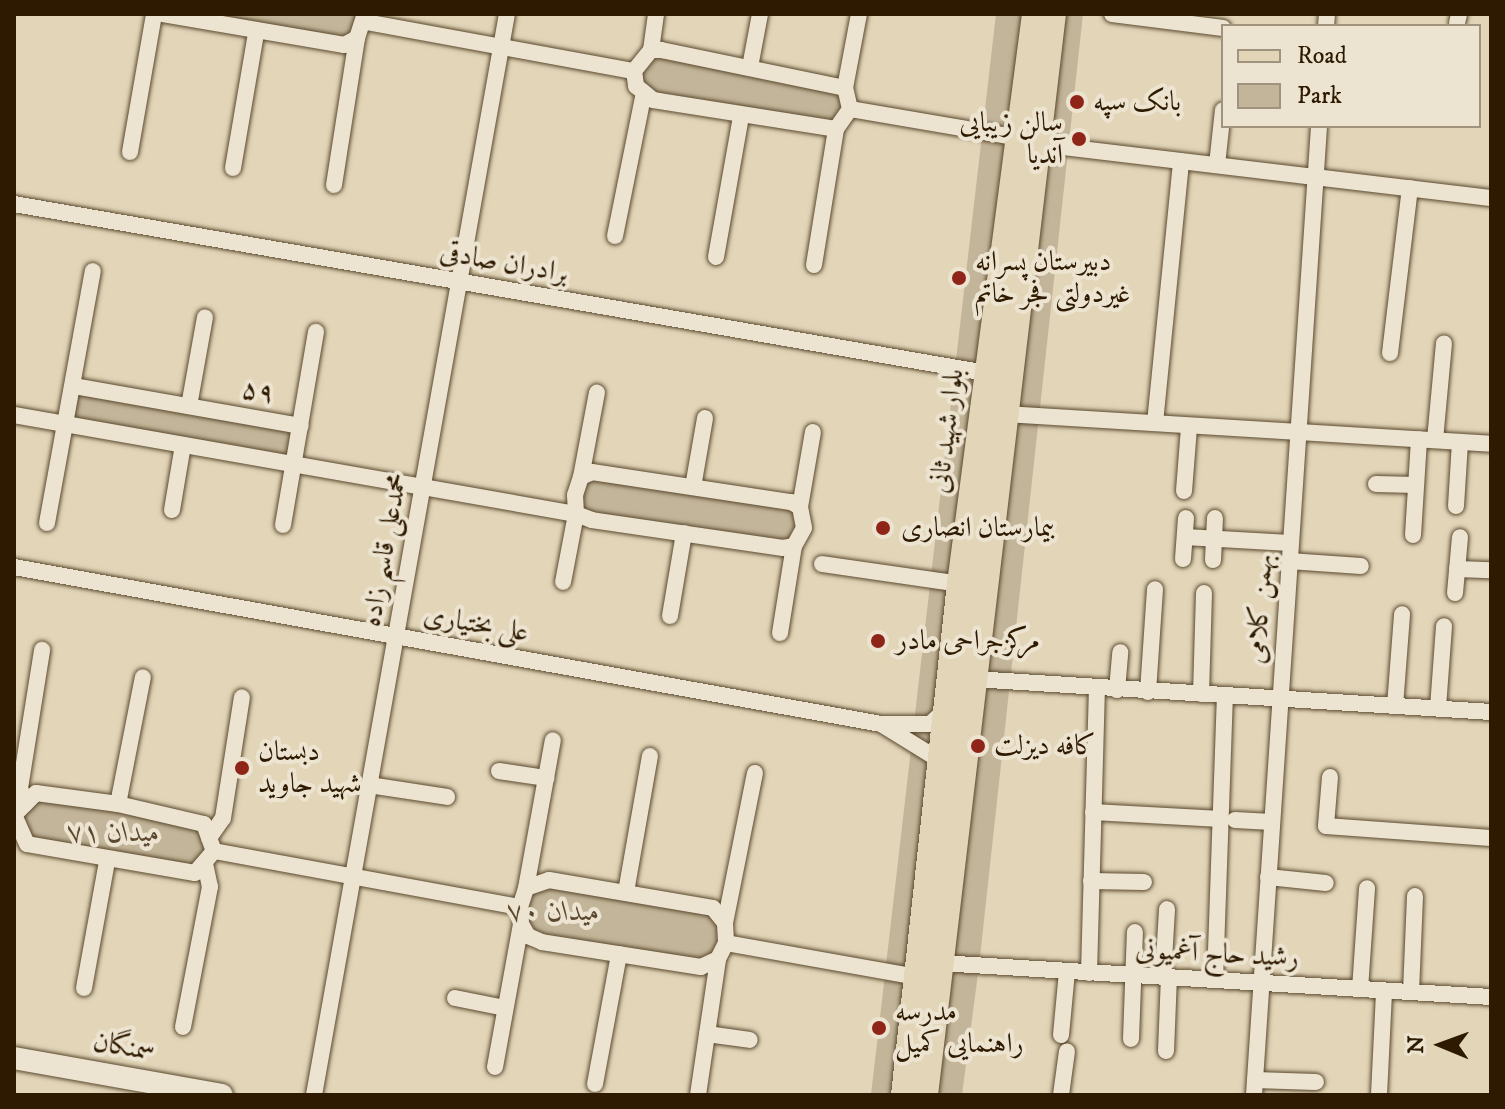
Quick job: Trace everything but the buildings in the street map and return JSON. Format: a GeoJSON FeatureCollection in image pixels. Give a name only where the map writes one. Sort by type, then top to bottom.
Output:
{"type":"FeatureCollection","features":[{"type":"Feature","properties":{"kind":"main road","name":"بلوار شهید ثانی"},"geometry":{"type":"LineString","coordinates":[[925,1095],[940,963],[962,678],[1005,414],[1028,141],[1035,14]]}},
{"type":"Feature","properties":{"kind":"main road","name":"بلوار شهید ثانی"},"geometry":{"type":"LineString","coordinates":[[904,1095],[947,707],[962,678],[960,584],[986,373],[1053,14]]}},
{"type":"Feature","properties":{"kind":"main road","name":"سمنگان"},"geometry":{"type":"LineString","coordinates":[[14,1058],[222,1095]]}},
{"type":"Feature","properties":{"kind":"street"},"geometry":{"type":"LineString","coordinates":[[130,152],[154,14]]}},
{"type":"Feature","properties":{"kind":"street"},"geometry":{"type":"LineString","coordinates":[[163,14],[256,33],[344,45],[357,38]]}},
{"type":"Feature","properties":{"kind":"street","name":"محمدعلی قاسم زاده"},"geometry":{"type":"LineString","coordinates":[[314,1095],[507,14]]}},
{"type":"Feature","properties":{"kind":"street"},"geometry":{"type":"LineString","coordinates":[[634,71],[651,50],[656,14]]}},
{"type":"Feature","properties":{"kind":"street"},"geometry":{"type":"LineString","coordinates":[[750,67],[760,14]]}},
{"type":"Feature","properties":{"kind":"street"},"geometry":{"type":"LineString","coordinates":[[814,265],[836,129],[850,109],[845,88],[859,14]]}},
{"type":"Feature","properties":{"kind":"street"},"geometry":{"type":"LineString","coordinates":[[1112,14],[1221,28]]}},
{"type":"Feature","properties":{"kind":"street"},"geometry":{"type":"LineString","coordinates":[[334,185],[357,38],[365,18],[634,71]]}},
{"type":"Feature","properties":{"kind":"street"},"geometry":{"type":"LineString","coordinates":[[233,168],[256,33]]}},
{"type":"Feature","properties":{"kind":"street"},"geometry":{"type":"LineString","coordinates":[[651,50],[845,88]]}},
{"type":"Feature","properties":{"kind":"street"},"geometry":{"type":"LineString","coordinates":[[615,236],[643,97],[634,71]]}},
{"type":"Feature","properties":{"kind":"street"},"geometry":{"type":"LineString","coordinates":[[643,97],[741,116],[836,129]]}},
{"type":"Feature","properties":{"kind":"street"},"geometry":{"type":"LineString","coordinates":[[850,109],[1028,141],[1491,198]]}},
{"type":"Feature","properties":{"kind":"street"},"geometry":{"type":"LineString","coordinates":[[716,257],[741,116]]}},
{"type":"Feature","properties":{"kind":"street"},"geometry":{"type":"LineString","coordinates":[[1217,165],[1221,128]]}},
{"type":"Feature","properties":{"kind":"street","name":"بهمن کلامی"},"geometry":{"type":"LineString","coordinates":[[1254,1088],[1319,128]]}},
{"type":"Feature","properties":{"kind":"street"},"geometry":{"type":"LineString","coordinates":[[1155,423],[1181,161]]}},
{"type":"Feature","properties":{"kind":"street"},"geometry":{"type":"LineString","coordinates":[[1390,353],[1410,188]]}},
{"type":"Feature","properties":{"kind":"street","name":"برادران صادقی"},"geometry":{"type":"LineString","coordinates":[[14,204],[986,373]]}},
{"type":"Feature","properties":{"kind":"street"},"geometry":{"type":"LineString","coordinates":[[47,523],[93,271]]}},
{"type":"Feature","properties":{"kind":"street"},"geometry":{"type":"LineString","coordinates":[[189,406],[205,317]]}},
{"type":"Feature","properties":{"kind":"street"},"geometry":{"type":"LineString","coordinates":[[300,426],[316,332]]}},
{"type":"Feature","properties":{"kind":"street"},"geometry":{"type":"LineString","coordinates":[[1413,535],[1416,485],[1444,343]]}},
{"type":"Feature","properties":{"kind":"street","name":"۵۹"},"geometry":{"type":"LineString","coordinates":[[74,386],[300,426],[283,525]]}},
{"type":"Feature","properties":{"kind":"street"},"geometry":{"type":"LineString","coordinates":[[563,582],[597,392]]}},
{"type":"Feature","properties":{"kind":"street"},"geometry":{"type":"LineString","coordinates":[[1005,414],[1491,444]]}},
{"type":"Feature","properties":{"kind":"street"},"geometry":{"type":"LineString","coordinates":[[14,415],[422,489],[684,533],[794,546]]}},
{"type":"Feature","properties":{"kind":"street"},"geometry":{"type":"LineString","coordinates":[[693,487],[705,418]]}},
{"type":"Feature","properties":{"kind":"street"},"geometry":{"type":"LineString","coordinates":[[1184,491],[1189,427]]}},
{"type":"Feature","properties":{"kind":"street"},"geometry":{"type":"LineString","coordinates":[[780,633],[794,546],[804,528],[800,507],[813,432]]}},
{"type":"Feature","properties":{"kind":"street"},"geometry":{"type":"LineString","coordinates":[[1456,506],[1460,442]]}},
{"type":"Feature","properties":{"kind":"street"},"geometry":{"type":"LineString","coordinates":[[172,510],[183,445]]}},
{"type":"Feature","properties":{"kind":"street"},"geometry":{"type":"LineString","coordinates":[[581,477],[603,473],[800,507]]}},
{"type":"Feature","properties":{"kind":"street"},"geometry":{"type":"LineString","coordinates":[[1376,484],[1416,485]]}},
{"type":"Feature","properties":{"kind":"street"},"geometry":{"type":"LineString","coordinates":[[1183,559],[1186,518]]}},
{"type":"Feature","properties":{"kind":"street"},"geometry":{"type":"LineString","coordinates":[[1213,560],[1215,518]]}},
{"type":"Feature","properties":{"kind":"street"},"geometry":{"type":"LineString","coordinates":[[670,616],[684,533]]}},
{"type":"Feature","properties":{"kind":"street"},"geometry":{"type":"LineString","coordinates":[[1185,537],[1290,543]]}},
{"type":"Feature","properties":{"kind":"street"},"geometry":{"type":"LineString","coordinates":[[1455,593],[1460,537]]}},
{"type":"Feature","properties":{"kind":"street"},"geometry":{"type":"LineString","coordinates":[[1289,561],[1361,566]]}},
{"type":"Feature","properties":{"kind":"street"},"geometry":{"type":"LineString","coordinates":[[822,564],[960,584]]}},
{"type":"Feature","properties":{"kind":"street","name":"علی بختیاری"},"geometry":{"type":"LineString","coordinates":[[14,567],[881,724]]}},
{"type":"Feature","properties":{"kind":"street"},"geometry":{"type":"LineString","coordinates":[[1457,569],[1491,570]]}},
{"type":"Feature","properties":{"kind":"street"},"geometry":{"type":"LineString","coordinates":[[1148,692],[1155,589]]}},
{"type":"Feature","properties":{"kind":"street"},"geometry":{"type":"LineString","coordinates":[[1201,694],[1204,593]]}},
{"type":"Feature","properties":{"kind":"street"},"geometry":{"type":"LineString","coordinates":[[1395,706],[1402,614]]}},
{"type":"Feature","properties":{"kind":"street"},"geometry":{"type":"LineString","coordinates":[[1438,708],[1444,626]]}},
{"type":"Feature","properties":{"kind":"street"},"geometry":{"type":"LineString","coordinates":[[42,650],[20,788],[18,820],[27,844],[107,861],[195,873],[210,851],[223,818],[242,697]]}},
{"type":"Feature","properties":{"kind":"street"},"geometry":{"type":"LineString","coordinates":[[1117,690],[1120,652]]}},
{"type":"Feature","properties":{"kind":"street"},"geometry":{"type":"LineString","coordinates":[[118,804],[143,677]]}},
{"type":"Feature","properties":{"kind":"street"},"geometry":{"type":"LineString","coordinates":[[962,678],[1491,712]]}},
{"type":"Feature","properties":{"kind":"street"},"geometry":{"type":"LineString","coordinates":[[1089,973],[1097,689]]}},
{"type":"Feature","properties":{"kind":"street"},"geometry":{"type":"LineString","coordinates":[[1215,980],[1228,820],[1225,695]]}},
{"type":"Feature","properties":{"kind":"street"},"geometry":{"type":"LineString","coordinates":[[881,724],[930,724],[947,707]]}},
{"type":"Feature","properties":{"kind":"street"},"geometry":{"type":"LineString","coordinates":[[881,724],[941,761]]}},
{"type":"Feature","properties":{"kind":"street"},"geometry":{"type":"LineString","coordinates":[[495,1067],[553,740]]}},
{"type":"Feature","properties":{"kind":"street"},"geometry":{"type":"LineString","coordinates":[[626,892],[650,756]]}},
{"type":"Feature","properties":{"kind":"street"},"geometry":{"type":"LineString","coordinates":[[499,771],[546,778]]}},
{"type":"Feature","properties":{"kind":"street"},"geometry":{"type":"LineString","coordinates":[[698,1095],[718,959],[726,943],[725,923],[755,773]]}},
{"type":"Feature","properties":{"kind":"street"},"geometry":{"type":"LineString","coordinates":[[1330,777],[1326,826],[1491,838]]}},
{"type":"Feature","properties":{"kind":"street"},"geometry":{"type":"LineString","coordinates":[[369,785],[447,797]]}},
{"type":"Feature","properties":{"kind":"street"},"geometry":{"type":"LineString","coordinates":[[18,820],[36,793],[118,804],[204,824],[210,851],[210,887],[183,1027]]}},
{"type":"Feature","properties":{"kind":"street"},"geometry":{"type":"LineString","coordinates":[[1093,812],[1272,822]]}},
{"type":"Feature","properties":{"kind":"street"},"geometry":{"type":"LineString","coordinates":[[210,851],[353,876],[520,916]]}},
{"type":"Feature","properties":{"kind":"street"},"geometry":{"type":"LineString","coordinates":[[84,988],[107,861]]}},
{"type":"Feature","properties":{"kind":"street"},"geometry":{"type":"LineString","coordinates":[[1268,877],[1326,883]]}},
{"type":"Feature","properties":{"kind":"street"},"geometry":{"type":"LineString","coordinates":[[526,888],[549,880],[626,892],[713,908],[725,923]]}},
{"type":"Feature","properties":{"kind":"street"},"geometry":{"type":"LineString","coordinates":[[1091,881],[1144,882]]}},
{"type":"Feature","properties":{"kind":"street"},"geometry":{"type":"LineString","coordinates":[[1360,989],[1367,888]]}},
{"type":"Feature","properties":{"kind":"street"},"geometry":{"type":"LineString","coordinates":[[1411,992],[1415,896]]}},
{"type":"Feature","properties":{"kind":"street"},"geometry":{"type":"LineString","coordinates":[[1166,1051],[1167,909]]}},
{"type":"Feature","properties":{"kind":"street"},"geometry":{"type":"LineString","coordinates":[[520,916],[528,936],[542,942],[701,967],[718,959]]}},
{"type":"Feature","properties":{"kind":"street"},"geometry":{"type":"LineString","coordinates":[[1131,1039],[1135,932]]}},
{"type":"Feature","properties":{"kind":"street"},"geometry":{"type":"LineString","coordinates":[[726,943],[917,977]]}},
{"type":"Feature","properties":{"kind":"street"},"geometry":{"type":"LineString","coordinates":[[595,1084],[619,954]]}},
{"type":"Feature","properties":{"kind":"street","name":"رشید حاج آغمیونی"},"geometry":{"type":"LineString","coordinates":[[940,963],[1491,997]]}},
{"type":"Feature","properties":{"kind":"street"},"geometry":{"type":"LineString","coordinates":[[1061,1035],[1067,971]]}},
{"type":"Feature","properties":{"kind":"street"},"geometry":{"type":"LineString","coordinates":[[1379,1095],[1384,991]]}},
{"type":"Feature","properties":{"kind":"street"},"geometry":{"type":"LineString","coordinates":[[455,998],[505,1008]]}},
{"type":"Feature","properties":{"kind":"street"},"geometry":{"type":"LineString","coordinates":[[707,1034],[750,1040]]}},
{"type":"Feature","properties":{"kind":"street"},"geometry":{"type":"LineString","coordinates":[[1061,1095],[1067,1051]]}},
{"type":"Feature","properties":{"kind":"street"},"geometry":{"type":"LineString","coordinates":[[1254,1088],[1316,1082]]}},
{"type":"Feature","properties":{"kind":"green space"},"geometry":{"type":"Polygon","coordinates":[[[163,14],[365,14],[344,45],[163,14]]]}},
{"type":"Feature","properties":{"kind":"green space"},"geometry":{"type":"Polygon","coordinates":[[[996,14],[1024,14],[905,1095],[871,1095],[996,14]]]}},
{"type":"Feature","properties":{"kind":"green space"},"geometry":{"type":"Polygon","coordinates":[[[1053,14],[1083,14],[979,966],[962,1095],[925,1095],[1053,14]]]}},
{"type":"Feature","properties":{"kind":"green space"},"geometry":{"type":"Polygon","coordinates":[[[651,50],[836,83],[849,98],[836,129],[643,97],[642,57],[651,50]]]}},
{"type":"Feature","properties":{"kind":"green space"},"geometry":{"type":"Polygon","coordinates":[[[74,386],[300,426],[294,464],[67,424],[74,386]]]}},
{"type":"Feature","properties":{"kind":"green space"},"geometry":{"type":"Polygon","coordinates":[[[581,477],[800,507],[794,546],[576,514],[581,477]]]}},
{"type":"Feature","properties":{"kind":"green space","name":"میدان ۷۱"},"geometry":{"type":"Polygon","coordinates":[[[36,793],[204,824],[214,851],[195,873],[27,844],[14,815],[36,793]]]}},
{"type":"Feature","properties":{"kind":"green space","name":"میدان ۷۰"},"geometry":{"type":"Polygon","coordinates":[[[535,881],[713,908],[726,943],[701,967],[528,936],[521,907],[535,881]]]}},
{"type":"Feature","properties":{"kind":"place","name":"بانک سپه"},"geometry":{"type":"Point","coordinates":[1077,102]}},
{"type":"Feature","properties":{"kind":"place","name":"سالن زیبایی آندیا"},"geometry":{"type":"Point","coordinates":[1079,139]}},
{"type":"Feature","properties":{"kind":"place","name":"دبیرستان پسرانه غیردولتی فجر خاتم"},"geometry":{"type":"Point","coordinates":[959,278]}},
{"type":"Feature","properties":{"kind":"place","name":"بیمارستان انصاری"},"geometry":{"type":"Point","coordinates":[883,528]}},
{"type":"Feature","properties":{"kind":"place","name":"مرکزجراحی مادر"},"geometry":{"type":"Point","coordinates":[878,641]}},
{"type":"Feature","properties":{"kind":"place","name":"کافه دیزلت"},"geometry":{"type":"Point","coordinates":[978,746]}},
{"type":"Feature","properties":{"kind":"place","name":"دبستان شهید جاوید"},"geometry":{"type":"Point","coordinates":[242,768]}},
{"type":"Feature","properties":{"kind":"place","name":"مدرسه راهنمایی کمیل"},"geometry":{"type":"Point","coordinates":[879,1028]}}]}
